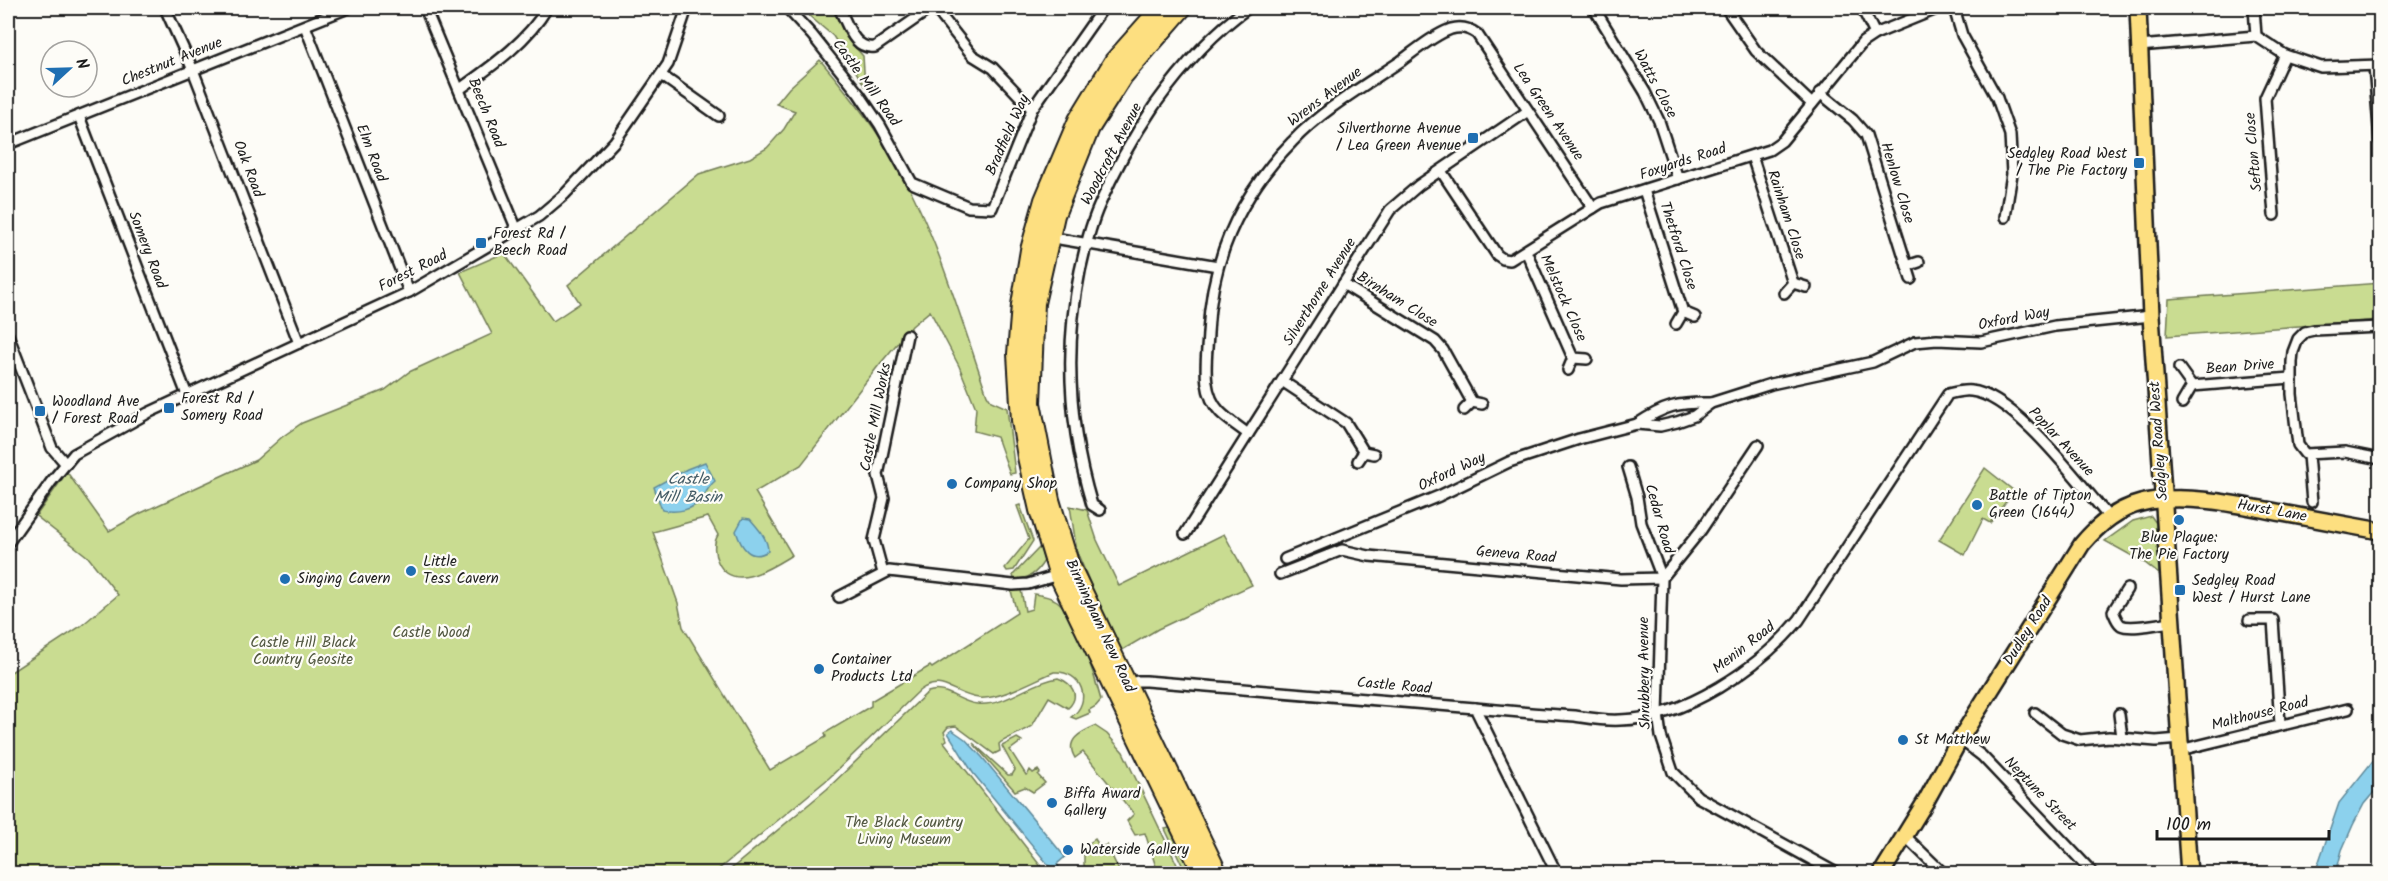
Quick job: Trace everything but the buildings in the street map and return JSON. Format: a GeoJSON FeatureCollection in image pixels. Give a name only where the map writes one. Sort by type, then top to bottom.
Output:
{"type":"FeatureCollection","features":[{"type":"Feature","properties":{"kind":"highway","name":"Birmingham New Road"},"geometry":{"type":"LineString","coordinates":[[1161,8],[1114,61],[1078,120],[1044,200],[1035,303],[1031,403],[1066,573],[1203,873]]}},
{"type":"Feature","properties":{"kind":"highway","name":"Birmingham New Road"},"geometry":{"type":"LineString","coordinates":[[1042,235],[1055,215],[1090,128],[1123,76],[1182,8]]}},
{"type":"Feature","properties":{"kind":"highway","name":"Birmingham New Road"},"geometry":{"type":"LineString","coordinates":[[1066,573],[1127,686],[1218,873]]}},
{"type":"Feature","properties":{"kind":"main road","name":"Sedgley Road West"},"geometry":{"type":"LineString","coordinates":[[2138,8],[2151,316],[2189,873]]}},
{"type":"Feature","properties":{"kind":"main road","name":"Dudley Road"},"geometry":{"type":"LineString","coordinates":[[1892,873],[1906,838],[1960,739],[2082,543],[2109,517],[2133,505],[2163,499]]}},
{"type":"Feature","properties":{"kind":"main road","name":"Hurst Lane"},"geometry":{"type":"LineString","coordinates":[[2163,499],[2227,503],[2380,531]]}},
{"type":"Feature","properties":{"kind":"main road","name":"Dudley Road"},"geometry":{"type":"LineString","coordinates":[[1881,873],[1906,838]]}},
{"type":"Feature","properties":{"kind":"street","name":"Oak Road"},"geometry":{"type":"LineString","coordinates":[[165,8],[193,70],[299,343]]}},
{"type":"Feature","properties":{"kind":"street","name":"Chestnut Avenue"},"geometry":{"type":"LineString","coordinates":[[8,144],[348,8]]}},
{"type":"Feature","properties":{"kind":"street","name":"Beech Road"},"geometry":{"type":"LineString","coordinates":[[425,8],[517,230]]}},
{"type":"Feature","properties":{"kind":"street"},"geometry":{"type":"LineString","coordinates":[[460,89],[492,66],[519,42],[547,8]]}},
{"type":"Feature","properties":{"kind":"street","name":"Forest Road"},"geometry":{"type":"LineString","coordinates":[[8,543],[74,454],[98,439],[409,292],[539,216],[565,194],[615,141],[668,64],[687,8]]}},
{"type":"Feature","properties":{"kind":"street","name":"Castle Mill Road"},"geometry":{"type":"LineString","coordinates":[[787,8],[812,35],[859,94],[880,125],[912,183]]}},
{"type":"Feature","properties":{"kind":"street"},"geometry":{"type":"LineString","coordinates":[[839,8],[857,43],[862,47],[871,48],[933,8],[972,55],[993,68],[1032,109]]}},
{"type":"Feature","properties":{"kind":"street","name":"Bradfield Way"},"geometry":{"type":"LineString","coordinates":[[912,183],[969,207],[992,208],[1032,109],[1103,8]]}},
{"type":"Feature","properties":{"kind":"street","name":"Woodcroft Avenue"},"geometry":{"type":"LineString","coordinates":[[1100,510],[1092,505],[1081,469],[1073,421],[1071,388],[1071,346],[1075,297],[1086,243],[1098,206],[1138,129],[1167,87],[1199,51],[1248,8]]}},
{"type":"Feature","properties":{"kind":"street","name":"Watts Close"},"geometry":{"type":"LineString","coordinates":[[1594,8],[1645,92],[1659,121],[1677,179]]}},
{"type":"Feature","properties":{"kind":"street"},"geometry":{"type":"LineString","coordinates":[[1726,8],[1756,51],[1812,104]]}},
{"type":"Feature","properties":{"kind":"street"},"geometry":{"type":"LineString","coordinates":[[1862,8],[1875,34]]}},
{"type":"Feature","properties":{"kind":"street","name":"Foxyards Road"},"geometry":{"type":"LineString","coordinates":[[1441,171],[1497,255],[1510,260],[1593,207],[1769,150],[1782,141],[1863,42],[1875,34],[1939,8]]}},
{"type":"Feature","properties":{"kind":"street"},"geometry":{"type":"LineString","coordinates":[[1954,8],[1965,42],[1997,98],[2010,135],[2013,174],[2005,217]]}},
{"type":"Feature","properties":{"kind":"street"},"geometry":{"type":"LineString","coordinates":[[2254,8],[2256,36]]}},
{"type":"Feature","properties":{"kind":"street","name":"Elm Road"},"geometry":{"type":"LineString","coordinates":[[304,26],[409,292]]}},
{"type":"Feature","properties":{"kind":"street","name":"Wrens Avenue"},"geometry":{"type":"LineString","coordinates":[[1248,434],[1219,411],[1210,397],[1206,384],[1209,313],[1218,266],[1242,209],[1262,178],[1292,141],[1315,120],[1450,29],[1470,29],[1477,34]]}},
{"type":"Feature","properties":{"kind":"street","name":"Lea Green Avenue"},"geometry":{"type":"LineString","coordinates":[[1477,34],[1593,207]]}},
{"type":"Feature","properties":{"kind":"street"},"geometry":{"type":"LineString","coordinates":[[2139,46],[2256,36],[2284,55],[2321,67],[2378,66],[2380,141]]}},
{"type":"Feature","properties":{"kind":"street","name":"Sefton Close"},"geometry":{"type":"LineString","coordinates":[[2274,215],[2265,98],[2284,55]]}},
{"type":"Feature","properties":{"kind":"street"},"geometry":{"type":"LineString","coordinates":[[661,75],[719,116]]}},
{"type":"Feature","properties":{"kind":"street","name":"Henlow Close"},"geometry":{"type":"LineString","coordinates":[[1820,93],[1853,120],[1866,135],[1911,279]]}},
{"type":"Feature","properties":{"kind":"street","name":"Silverthorne Avenue"},"geometry":{"type":"LineString","coordinates":[[1185,534],[1390,210],[1411,191],[1528,111]]}},
{"type":"Feature","properties":{"kind":"street","name":"Somery Road"},"geometry":{"type":"LineString","coordinates":[[79,116],[187,395]]}},
{"type":"Feature","properties":{"kind":"street","name":"Rainham Close"},"geometry":{"type":"LineString","coordinates":[[1752,156],[1793,283]]}},
{"type":"Feature","properties":{"kind":"street","name":"Thetford Close"},"geometry":{"type":"LineString","coordinates":[[1644,190],[1683,312],[1676,324]]}},
{"type":"Feature","properties":{"kind":"street"},"geometry":{"type":"LineString","coordinates":[[1042,235],[1218,266]]}},
{"type":"Feature","properties":{"kind":"street","name":"Melstock Close"},"geometry":{"type":"LineString","coordinates":[[1526,251],[1573,358],[1568,370]]}},
{"type":"Feature","properties":{"kind":"street"},"geometry":{"type":"LineString","coordinates":[[1907,266],[1919,262]]}},
{"type":"Feature","properties":{"kind":"street","name":"Rainham Close"},"geometry":{"type":"LineString","coordinates":[[1793,283],[1806,286]]}},
{"type":"Feature","properties":{"kind":"street","name":"Rainham Close"},"geometry":{"type":"LineString","coordinates":[[1784,293],[1793,283]]}},
{"type":"Feature","properties":{"kind":"street","name":"Birnham Close"},"geometry":{"type":"LineString","coordinates":[[1343,284],[1435,341],[1477,403],[1464,410]]}},
{"type":"Feature","properties":{"kind":"street","name":"Thetford Close"},"geometry":{"type":"LineString","coordinates":[[1683,312],[1695,317]]}},
{"type":"Feature","properties":{"kind":"street","name":"Oxford Way"},"geometry":{"type":"LineString","coordinates":[[1637,424],[1660,426],[1677,422],[1694,416],[1711,403],[1771,384],[1873,362],[1915,342],[1937,340],[1981,342],[2055,326],[2151,316]]}},
{"type":"Feature","properties":{"kind":"street"},"geometry":{"type":"LineString","coordinates":[[2380,327],[2305,332],[2298,339],[2293,352],[2291,378],[2298,445],[2305,454],[2345,452],[2380,459]]}},
{"type":"Feature","properties":{"kind":"street"},"geometry":{"type":"LineString","coordinates":[[8,335],[52,448],[66,464]]}},
{"type":"Feature","properties":{"kind":"street","name":"Castle Mill Works"},"geometry":{"type":"LineString","coordinates":[[883,573],[874,540],[884,498],[878,475],[907,335]]}},
{"type":"Feature","properties":{"kind":"street","name":"Melstock Close"},"geometry":{"type":"LineString","coordinates":[[1573,358],[1587,359]]}},
{"type":"Feature","properties":{"kind":"street","name":"Bean Drive"},"geometry":{"type":"LineString","coordinates":[[2180,368],[2192,386]]}},
{"type":"Feature","properties":{"kind":"street","name":"Bean Drive"},"geometry":{"type":"LineString","coordinates":[[2192,386],[2291,378]]}},
{"type":"Feature","properties":{"kind":"street"},"geometry":{"type":"LineString","coordinates":[[1282,381],[1346,423],[1369,453],[1358,461]]}},
{"type":"Feature","properties":{"kind":"street","name":"Bean Drive"},"geometry":{"type":"LineString","coordinates":[[2182,403],[2192,386]]}},
{"type":"Feature","properties":{"kind":"street","name":"Poplar Avenue"},"geometry":{"type":"LineString","coordinates":[[1948,394],[1972,391],[1999,402],[2037,434],[2109,517]]}},
{"type":"Feature","properties":{"kind":"street","name":"Menin Road"},"geometry":{"type":"LineString","coordinates":[[1475,708],[1621,721],[1658,714],[1702,697],[1750,665],[1785,637],[1803,614],[1948,394]]}},
{"type":"Feature","properties":{"kind":"street","name":"Oxford Way"},"geometry":{"type":"LineString","coordinates":[[1285,559],[1439,496],[1509,462],[1637,424],[1656,411],[1672,405],[1689,402],[1711,403]]}},
{"type":"Feature","properties":{"kind":"street"},"geometry":{"type":"LineString","coordinates":[[1662,578],[1701,530],[1758,445]]}},
{"type":"Feature","properties":{"kind":"street"},"geometry":{"type":"LineString","coordinates":[[2308,455],[2312,502]]}},
{"type":"Feature","properties":{"kind":"street","name":"Cedar Road"},"geometry":{"type":"LineString","coordinates":[[1628,467],[1637,497],[1641,523],[1662,578]]}},
{"type":"Feature","properties":{"kind":"street","name":"Geneva Road"},"geometry":{"type":"LineString","coordinates":[[1280,574],[1342,550],[1369,556],[1622,579],[1662,578]]}},
{"type":"Feature","properties":{"kind":"street"},"geometry":{"type":"LineString","coordinates":[[839,597],[883,573],[897,570],[1013,585],[1028,584],[1066,573]]}},
{"type":"Feature","properties":{"kind":"street","name":"Shrubbery Avenue"},"geometry":{"type":"LineString","coordinates":[[1662,578],[1658,714],[1661,736],[1673,772],[1698,797],[1838,873]]}},
{"type":"Feature","properties":{"kind":"street"},"geometry":{"type":"LineString","coordinates":[[2127,589],[2113,612],[2121,625],[2130,627],[2172,622]]}},
{"type":"Feature","properties":{"kind":"street"},"geometry":{"type":"LineString","coordinates":[[2249,620],[2273,620],[2280,724]]}},
{"type":"Feature","properties":{"kind":"street","name":"Castle Road"},"geometry":{"type":"LineString","coordinates":[[1127,686],[1137,681],[1146,681],[1475,708]]}},
{"type":"Feature","properties":{"kind":"street"},"geometry":{"type":"LineString","coordinates":[[1475,708],[1557,873]]}},
{"type":"Feature","properties":{"kind":"street","name":"Malthouse Road"},"geometry":{"type":"LineString","coordinates":[[2035,713],[2071,739],[2122,737],[2180,745],[2348,709]]}},
{"type":"Feature","properties":{"kind":"street"},"geometry":{"type":"LineString","coordinates":[[2119,714],[2122,737]]}},
{"type":"Feature","properties":{"kind":"street","name":"Neptune Street"},"geometry":{"type":"LineString","coordinates":[[1960,739],[1982,756],[2094,873]]}},
{"type":"Feature","properties":{"kind":"street"},"geometry":{"type":"LineString","coordinates":[[1906,838],[1944,873]]}},
{"type":"Feature","properties":{"kind":"green space"},"geometry":{"type":"Polygon","coordinates":[[[800,8],[833,8],[846,37],[863,56],[865,86],[833,36],[800,8]]]}},
{"type":"Feature","properties":{"kind":"green space","name":"Castle Wood"},"geometry":{"type":"Polygon","coordinates":[[[820,60],[872,126],[891,154],[913,194],[937,250],[987,395],[991,401],[1007,408],[1015,473],[1010,474],[997,437],[974,431],[976,408],[959,366],[930,311],[912,326],[879,365],[801,465],[755,492],[792,555],[753,575],[733,576],[725,571],[718,562],[715,545],[718,535],[708,517],[653,532],[678,603],[683,627],[770,770],[826,737],[825,733],[871,706],[871,701],[930,666],[932,668],[1017,613],[1011,591],[1021,590],[1025,611],[1032,609],[1034,594],[1055,600],[1064,608],[1078,632],[1101,700],[1089,710],[1090,713],[1076,719],[1071,717],[1078,711],[1083,696],[1077,681],[1064,673],[1054,672],[1007,693],[987,698],[970,696],[941,685],[927,686],[919,691],[829,778],[714,873],[8,874],[8,674],[81,626],[118,595],[88,557],[36,516],[67,472],[109,531],[141,513],[256,460],[302,423],[385,390],[409,372],[492,334],[460,272],[504,253],[553,321],[580,303],[568,285],[699,174],[750,158],[767,148],[784,129],[795,111],[776,104],[789,88],[820,60]]]}},
{"type":"Feature","properties":{"kind":"green space"},"geometry":{"type":"Polygon","coordinates":[[[2380,283],[2380,320],[2167,336],[2169,299],[2380,283]]]}},
{"type":"Feature","properties":{"kind":"green space"},"geometry":{"type":"Polygon","coordinates":[[[1985,468],[2014,491],[1990,523],[1983,519],[1965,555],[1939,540],[1985,468]]]}},
{"type":"Feature","properties":{"kind":"green space"},"geometry":{"type":"Polygon","coordinates":[[[1020,505],[1033,541],[1014,570],[1007,571],[1005,568],[1029,539],[1017,506],[1020,505]]]}},
{"type":"Feature","properties":{"kind":"green space"},"geometry":{"type":"Polygon","coordinates":[[[1070,506],[1087,510],[1097,540],[1119,586],[1224,534],[1252,585],[1158,629],[1119,652],[1077,552],[1070,506]]]}},
{"type":"Feature","properties":{"kind":"green space"},"geometry":{"type":"Polygon","coordinates":[[[2151,516],[2156,523],[2159,574],[2145,563],[2105,541],[2133,521],[2151,516]]]}},
{"type":"Feature","properties":{"kind":"green space"},"geometry":{"type":"Polygon","coordinates":[[[1040,547],[1044,561],[1038,569],[1028,577],[1014,579],[1013,575],[1040,547]]]}},
{"type":"Feature","properties":{"kind":"green space","name":"The Black Country Living Museum"},"geometry":{"type":"Polygon","coordinates":[[[1058,678],[1073,690],[1074,699],[1068,708],[1049,697],[1032,726],[1001,742],[1000,751],[994,754],[956,726],[948,727],[944,732],[947,740],[944,742],[1046,873],[725,874],[827,789],[928,692],[934,690],[946,692],[971,703],[988,704],[1058,678]]]}},
{"type":"Feature","properties":{"kind":"green space"},"geometry":{"type":"Polygon","coordinates":[[[1095,726],[1107,734],[1123,752],[1181,873],[1158,873],[1145,833],[1135,835],[1127,821],[1134,814],[1083,752],[1075,758],[1072,752],[1073,742],[1084,731],[1095,726]]]}},
{"type":"Feature","properties":{"kind":"green space"},"geometry":{"type":"Polygon","coordinates":[[[1017,738],[1022,741],[1010,750],[1026,775],[1030,770],[1033,773],[1038,770],[1040,773],[1038,775],[1045,783],[1033,792],[1025,787],[1015,791],[973,743],[1008,775],[1012,775],[1015,770],[1002,746],[1017,738]]]}},
{"type":"Feature","properties":{"kind":"green space"},"geometry":{"type":"Polygon","coordinates":[[[1173,827],[1196,873],[1186,873],[1165,829],[1173,827]]]}},
{"type":"Feature","properties":{"kind":"green space"},"geometry":{"type":"Polygon","coordinates":[[[1095,839],[1100,847],[1107,845],[1120,873],[1087,873],[1084,865],[1084,847],[1095,839]]]}},
{"type":"Feature","properties":{"kind":"water","name":"Castle Mill Basin"},"geometry":{"type":"Polygon","coordinates":[[[705,462],[715,481],[699,502],[684,510],[662,510],[654,487],[705,462]]]}},
{"type":"Feature","properties":{"kind":"water"},"geometry":{"type":"Polygon","coordinates":[[[743,518],[750,519],[759,530],[768,551],[756,555],[747,551],[736,531],[743,518]]]}},
{"type":"Feature","properties":{"kind":"water"},"geometry":{"type":"Polygon","coordinates":[[[952,730],[965,739],[982,757],[1065,857],[1057,864],[1063,873],[1055,873],[973,773],[948,733],[952,730]]]}},
{"type":"Feature","properties":{"kind":"water"},"geometry":{"type":"Polygon","coordinates":[[[2380,752],[2380,785],[2364,804],[2353,825],[2342,850],[2336,873],[2315,873],[2339,803],[2380,752]]]}},
{"type":"Feature","properties":{"kind":"place","name":"Silverthorne Avenue / Lea Green Avenue"},"geometry":{"type":"Point","coordinates":[1473,138]}},
{"type":"Feature","properties":{"kind":"place","name":"Sedgley Road West / The Pie Factory"},"geometry":{"type":"Point","coordinates":[2139,163]}},
{"type":"Feature","properties":{"kind":"place","name":"Forest Rd / Beech Road"},"geometry":{"type":"Point","coordinates":[481,243]}},
{"type":"Feature","properties":{"kind":"place","name":"Forest Rd / Somery Road"},"geometry":{"type":"Point","coordinates":[169,408]}},
{"type":"Feature","properties":{"kind":"place","name":"Woodland Ave / Forest Road"},"geometry":{"type":"Point","coordinates":[40,411]}},
{"type":"Feature","properties":{"kind":"place","name":"Company Shop"},"geometry":{"type":"Point","coordinates":[952,484]}},
{"type":"Feature","properties":{"kind":"place","name":"Battle of Tipton Green (1644)"},"geometry":{"type":"Point","coordinates":[1977,505]}},
{"type":"Feature","properties":{"kind":"place","name":"Blue Plaque: The Pie Factory"},"geometry":{"type":"Point","coordinates":[2179,520]}},
{"type":"Feature","properties":{"kind":"place","name":"Little Tess Cavern"},"geometry":{"type":"Point","coordinates":[411,571]}},
{"type":"Feature","properties":{"kind":"place","name":"Singing Cavern"},"geometry":{"type":"Point","coordinates":[285,579]}},
{"type":"Feature","properties":{"kind":"place","name":"Sedgley Road West / Hurst Lane"},"geometry":{"type":"Point","coordinates":[2180,590]}},
{"type":"Feature","properties":{"kind":"place","name":"Container Products Ltd"},"geometry":{"type":"Point","coordinates":[819,669]}},
{"type":"Feature","properties":{"kind":"place","name":"St Matthew"},"geometry":{"type":"Point","coordinates":[1903,740]}},
{"type":"Feature","properties":{"kind":"place","name":"Biffa Award Gallery"},"geometry":{"type":"Point","coordinates":[1052,803]}},
{"type":"Feature","properties":{"kind":"place","name":"Waterside Gallery"},"geometry":{"type":"Point","coordinates":[1068,850]}},
{"type":"Feature","properties":{"kind":"park label","name":"Castle Hill Black Country Geosite"},"geometry":{"type":"Point","coordinates":[303,652]}}]}
